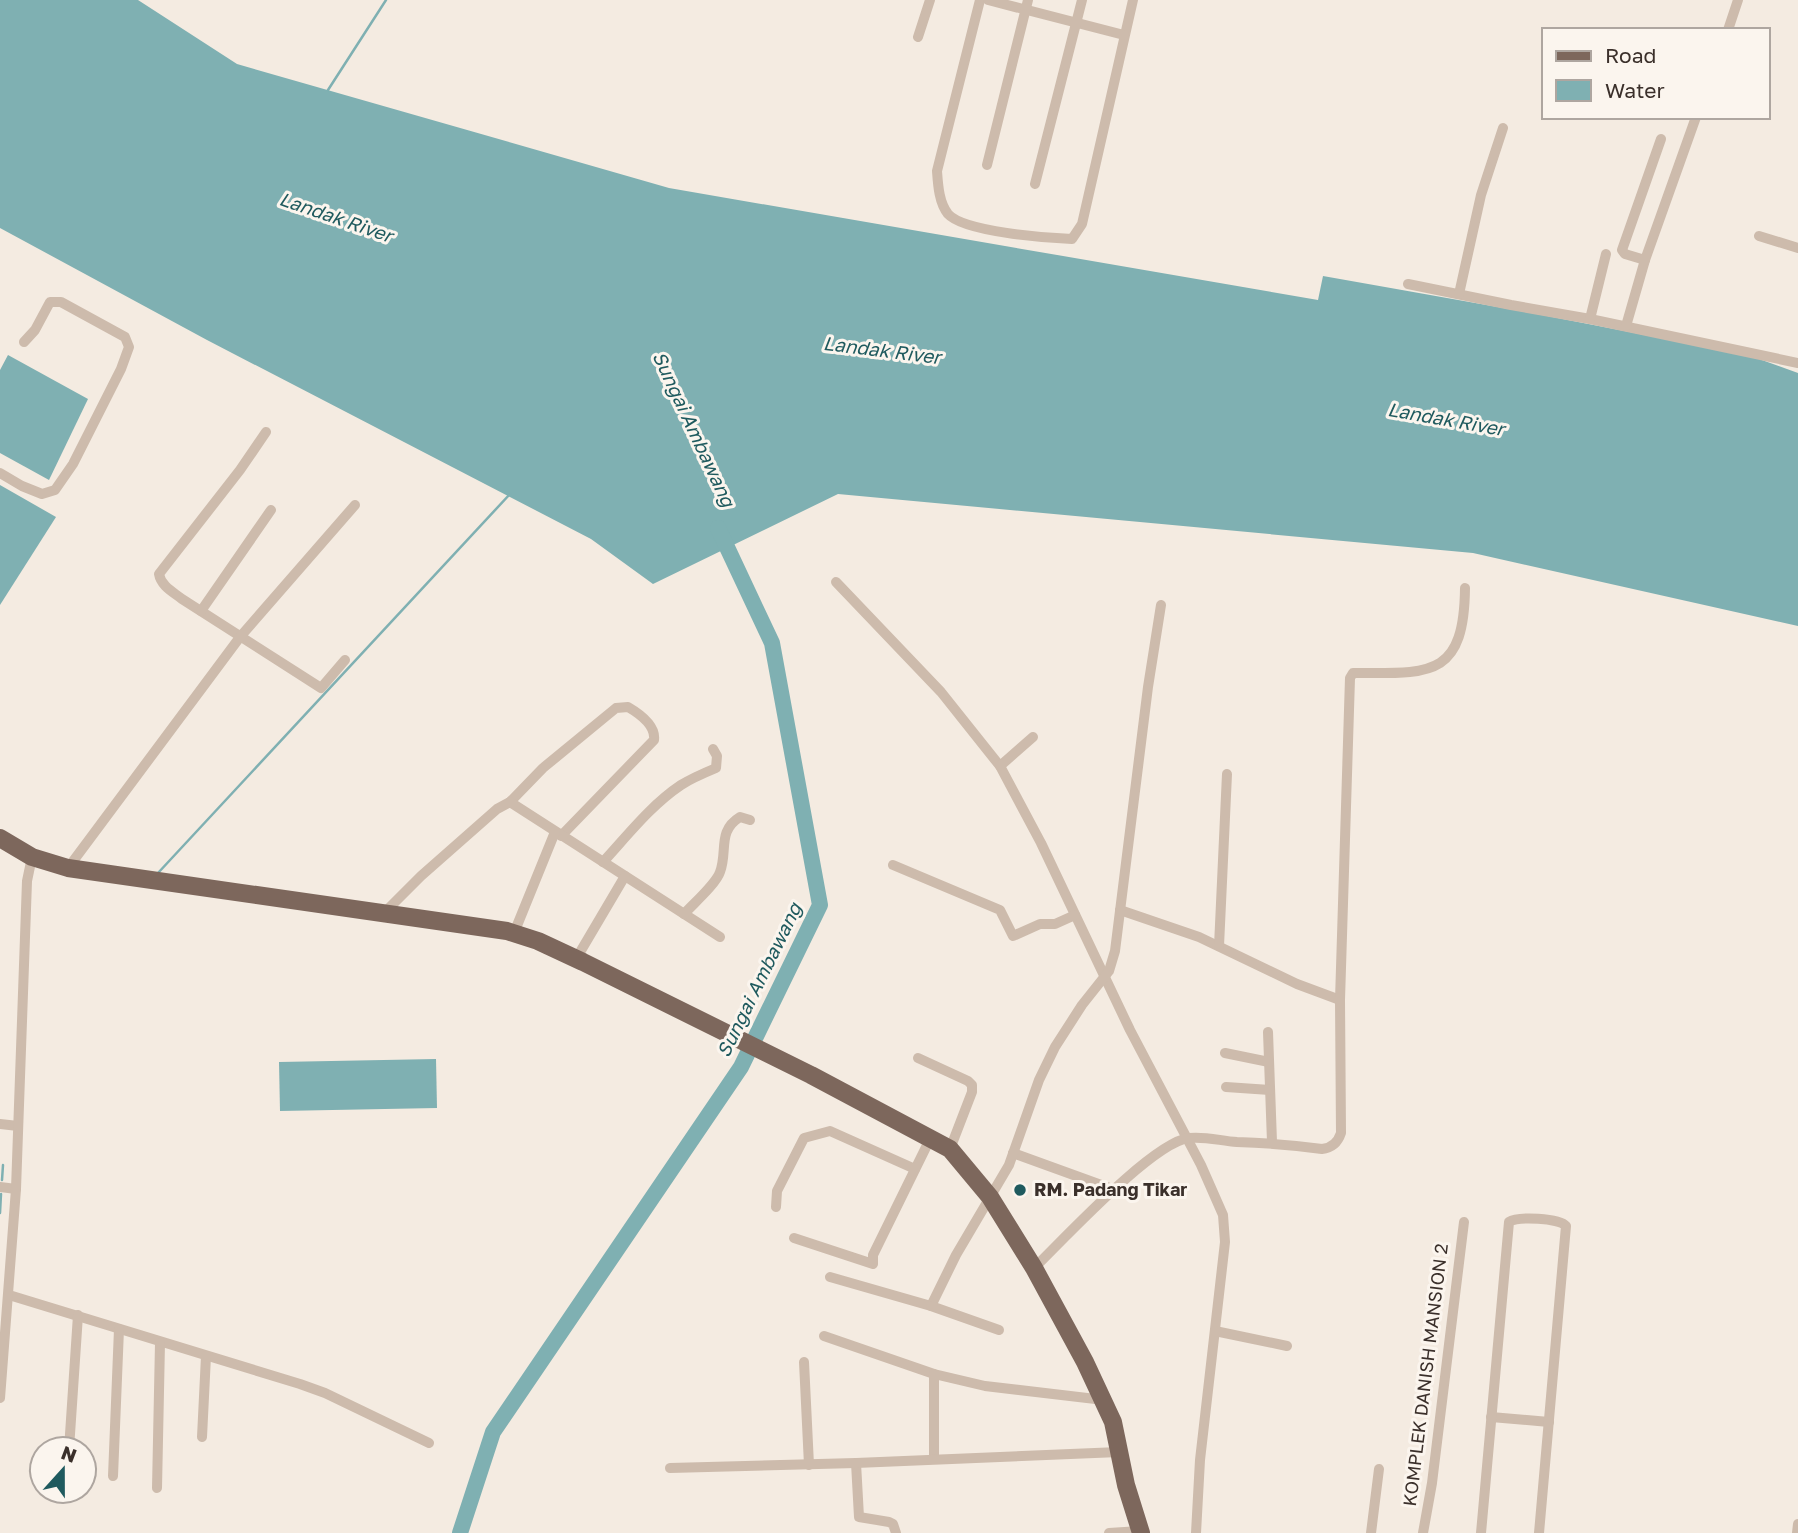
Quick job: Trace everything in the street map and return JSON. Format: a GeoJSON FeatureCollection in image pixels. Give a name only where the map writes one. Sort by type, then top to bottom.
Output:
{"type":"FeatureCollection","features":[{"type":"Feature","properties":{"kind":"main road"},"geometry":{"type":"LineString","coordinates":[[0,838],[32,856],[68,869],[385,912],[514,933],[576,959],[931,1137],[950,1149],[990,1197],[1034,1268],[1113,1422],[1126,1485],[1141,1532]]}},
{"type":"Feature","properties":{"kind":"street"},"geometry":{"type":"LineString","coordinates":[[918,37],[930,0]]}},
{"type":"Feature","properties":{"kind":"street"},"geometry":{"type":"LineString","coordinates":[[980,0],[937,171],[940,196],[946,211],[963,223],[1007,234],[1072,239],[1082,224],[1133,0]]}},
{"type":"Feature","properties":{"kind":"street"},"geometry":{"type":"LineString","coordinates":[[988,0],[1027,5],[1076,23],[1124,35]]}},
{"type":"Feature","properties":{"kind":"street"},"geometry":{"type":"LineString","coordinates":[[1035,184],[1082,0]]}},
{"type":"Feature","properties":{"kind":"street"},"geometry":{"type":"LineString","coordinates":[[1729,28],[1738,0]]}},
{"type":"Feature","properties":{"kind":"street"},"geometry":{"type":"LineString","coordinates":[[987,165],[1027,5]]}},
{"type":"Feature","properties":{"kind":"street"},"geometry":{"type":"LineString","coordinates":[[1626,326],[1645,260],[1695,119]]}},
{"type":"Feature","properties":{"kind":"street"},"geometry":{"type":"LineString","coordinates":[[1459,294],[1481,195],[1503,128]]}},
{"type":"Feature","properties":{"kind":"street"},"geometry":{"type":"LineString","coordinates":[[1645,260],[1622,250],[1661,139]]}},
{"type":"Feature","properties":{"kind":"street"},"geometry":{"type":"LineString","coordinates":[[1759,236],[1798,248]]}},
{"type":"Feature","properties":{"kind":"street"},"geometry":{"type":"LineString","coordinates":[[1590,318],[1606,254]]}},
{"type":"Feature","properties":{"kind":"street"},"geometry":{"type":"LineString","coordinates":[[1408,284],[1590,318],[1798,363]]}},
{"type":"Feature","properties":{"kind":"street"},"geometry":{"type":"LineString","coordinates":[[0,473],[43,494],[55,490],[73,464],[121,369],[129,347],[125,337],[61,302],[50,302],[35,330],[24,342]]}},
{"type":"Feature","properties":{"kind":"street"},"geometry":{"type":"LineString","coordinates":[[266,432],[240,470],[159,574],[162,583],[240,638],[321,688],[345,660]]}},
{"type":"Feature","properties":{"kind":"street"},"geometry":{"type":"LineString","coordinates":[[68,869],[240,638],[355,505]]}},
{"type":"Feature","properties":{"kind":"street"},"geometry":{"type":"LineString","coordinates":[[201,611],[271,510]]}},
{"type":"Feature","properties":{"kind":"street"},"geometry":{"type":"LineString","coordinates":[[836,582],[942,692],[1000,766],[1213,1192],[1226,1228],[1200,1460],[1196,1533]]}},
{"type":"Feature","properties":{"kind":"street"},"geometry":{"type":"LineString","coordinates":[[1034,1268],[1161,1149],[1187,1138],[1272,1142],[1322,1149],[1334,1145],[1339,1139],[1340,1000],[1350,678],[1353,673],[1400,674],[1440,665],[1451,655],[1460,637],[1465,612],[1465,588]]}},
{"type":"Feature","properties":{"kind":"street"},"geometry":{"type":"LineString","coordinates":[[931,1306],[956,1255],[1003,1176],[1039,1080],[1052,1054],[1113,962],[1161,605]]}},
{"type":"Feature","properties":{"kind":"street"},"geometry":{"type":"LineString","coordinates":[[385,912],[421,876],[497,809],[510,802],[543,768],[616,708],[628,707],[640,715],[653,730],[654,740],[558,834],[514,933]]}},
{"type":"Feature","properties":{"kind":"street"},"geometry":{"type":"LineString","coordinates":[[1000,766],[1033,737]]}},
{"type":"Feature","properties":{"kind":"street"},"geometry":{"type":"LineString","coordinates":[[603,862],[664,799],[681,786],[716,768],[717,757],[713,749]]}},
{"type":"Feature","properties":{"kind":"street"},"geometry":{"type":"LineString","coordinates":[[1219,946],[1227,774]]}},
{"type":"Feature","properties":{"kind":"street"},"geometry":{"type":"LineString","coordinates":[[510,802],[720,937]]}},
{"type":"Feature","properties":{"kind":"street"},"geometry":{"type":"LineString","coordinates":[[684,914],[720,873],[723,842],[728,827],[740,817],[750,820]]}},
{"type":"Feature","properties":{"kind":"street"},"geometry":{"type":"LineString","coordinates":[[0,1398],[16,1189],[27,881],[32,856]]}},
{"type":"Feature","properties":{"kind":"street"},"geometry":{"type":"LineString","coordinates":[[893,865],[1000,910],[1013,936],[1040,924],[1055,924],[1075,915]]}},
{"type":"Feature","properties":{"kind":"street"},"geometry":{"type":"LineString","coordinates":[[576,959],[625,876]]}},
{"type":"Feature","properties":{"kind":"street"},"geometry":{"type":"LineString","coordinates":[[1120,910],[1219,946],[1297,984],[1340,1000]]}},
{"type":"Feature","properties":{"kind":"street"},"geometry":{"type":"LineString","coordinates":[[1268,1031],[1272,1142]]}},
{"type":"Feature","properties":{"kind":"street"},"geometry":{"type":"LineString","coordinates":[[1226,1053],[1269,1062]]}},
{"type":"Feature","properties":{"kind":"street"},"geometry":{"type":"LineString","coordinates":[[918,1058],[972,1085],[972,1092],[950,1149]]}},
{"type":"Feature","properties":{"kind":"street"},"geometry":{"type":"LineString","coordinates":[[1226,1087],[1270,1090]]}},
{"type":"Feature","properties":{"kind":"street"},"geometry":{"type":"LineString","coordinates":[[0,1125],[18,1126]]}},
{"type":"Feature","properties":{"kind":"street"},"geometry":{"type":"LineString","coordinates":[[776,1207],[777,1191],[804,1138],[830,1131],[915,1169]]}},
{"type":"Feature","properties":{"kind":"street"},"geometry":{"type":"LineString","coordinates":[[794,1238],[873,1264],[873,1255],[931,1137]]}},
{"type":"Feature","properties":{"kind":"street"},"geometry":{"type":"LineString","coordinates":[[1013,1153],[1115,1190]]}},
{"type":"Feature","properties":{"kind":"street"},"geometry":{"type":"LineString","coordinates":[[0,1187],[16,1189]]}},
{"type":"Feature","properties":{"kind":"street"},"geometry":{"type":"LineString","coordinates":[[1481,1533],[1508,1225],[1511,1219],[1516,1218],[1560,1221],[1566,1226],[1539,1533]]}},
{"type":"Feature","properties":{"kind":"street","name":"KOMPLEK DANISH MANSION 2"},"geometry":{"type":"LineString","coordinates":[[1423,1533],[1432,1483],[1464,1222]]}},
{"type":"Feature","properties":{"kind":"street"},"geometry":{"type":"LineString","coordinates":[[830,1277],[931,1306],[999,1330]]}},
{"type":"Feature","properties":{"kind":"street"},"geometry":{"type":"LineString","coordinates":[[9,1295],[325,1393],[429,1443]]}},
{"type":"Feature","properties":{"kind":"street"},"geometry":{"type":"LineString","coordinates":[[70,1435],[78,1315]]}},
{"type":"Feature","properties":{"kind":"street"},"geometry":{"type":"LineString","coordinates":[[113,1476],[119,1329]]}},
{"type":"Feature","properties":{"kind":"street"},"geometry":{"type":"LineString","coordinates":[[1214,1331],[1287,1346]]}},
{"type":"Feature","properties":{"kind":"street"},"geometry":{"type":"LineString","coordinates":[[824,1336],[934,1374],[985,1386],[1104,1400]]}},
{"type":"Feature","properties":{"kind":"street"},"geometry":{"type":"LineString","coordinates":[[157,1488],[160,1343]]}},
{"type":"Feature","properties":{"kind":"street"},"geometry":{"type":"LineString","coordinates":[[202,1437],[206,1356]]}},
{"type":"Feature","properties":{"kind":"street"},"geometry":{"type":"LineString","coordinates":[[804,1362],[809,1465]]}},
{"type":"Feature","properties":{"kind":"street"},"geometry":{"type":"LineString","coordinates":[[934,1374],[934,1459]]}},
{"type":"Feature","properties":{"kind":"street"},"geometry":{"type":"LineString","coordinates":[[1491,1417],[1549,1422]]}},
{"type":"Feature","properties":{"kind":"street"},"geometry":{"type":"LineString","coordinates":[[670,1468],[856,1464],[1119,1451]]}},
{"type":"Feature","properties":{"kind":"street"},"geometry":{"type":"LineString","coordinates":[[856,1464],[859,1517],[890,1522],[896,1533]]}},
{"type":"Feature","properties":{"kind":"street"},"geometry":{"type":"LineString","coordinates":[[1371,1533],[1379,1469]]}},
{"type":"Feature","properties":{"kind":"street"},"geometry":{"type":"LineString","coordinates":[[1797,1533],[1798,1524]]}},
{"type":"Feature","properties":{"kind":"street"},"geometry":{"type":"LineString","coordinates":[[1109,1533],[1141,1532]]}},
{"type":"Feature","properties":{"kind":"water","name":"Landak River"},"geometry":{"type":"Polygon","coordinates":[[[0,0],[138,0],[237,64],[669,188],[1318,300],[1323,276],[1748,355],[1798,373],[1798,626],[1473,553],[838,494],[653,584],[591,539],[207,340],[0,228],[0,0]]]}},
{"type":"Feature","properties":{"kind":"water"},"geometry":{"type":"Polygon","coordinates":[[[8,355],[88,399],[49,480],[0,453],[0,370],[8,355]]]}},
{"type":"Feature","properties":{"kind":"water"},"geometry":{"type":"Polygon","coordinates":[[[0,485],[56,517],[0,605],[0,485]]]}},
{"type":"Feature","properties":{"kind":"water"},"geometry":{"type":"Polygon","coordinates":[[[436,1059],[437,1108],[280,1111],[279,1062],[436,1059]]]}},
{"type":"Feature","properties":{"kind":"waterway"},"geometry":{"type":"LineString","coordinates":[[328,90],[386,0]]}},
{"type":"Feature","properties":{"kind":"waterway"},"geometry":{"type":"LineString","coordinates":[[158,873],[510,494]]}},
{"type":"Feature","properties":{"kind":"waterway","name":"Sungai Ambawang"},"geometry":{"type":"LineString","coordinates":[[460,1533],[493,1432],[741,1067],[820,905],[772,643],[718,528]]}},
{"type":"Feature","properties":{"kind":"waterway"},"geometry":{"type":"LineString","coordinates":[[2,1180],[3,1165]]}},
{"type":"Feature","properties":{"kind":"waterway"},"geometry":{"type":"LineString","coordinates":[[0,1213],[1,1194]]}},
{"type":"Feature","properties":{"kind":"place","name":"RM. Padang Tikar"},"geometry":{"type":"Point","coordinates":[1020,1190]}}]}
